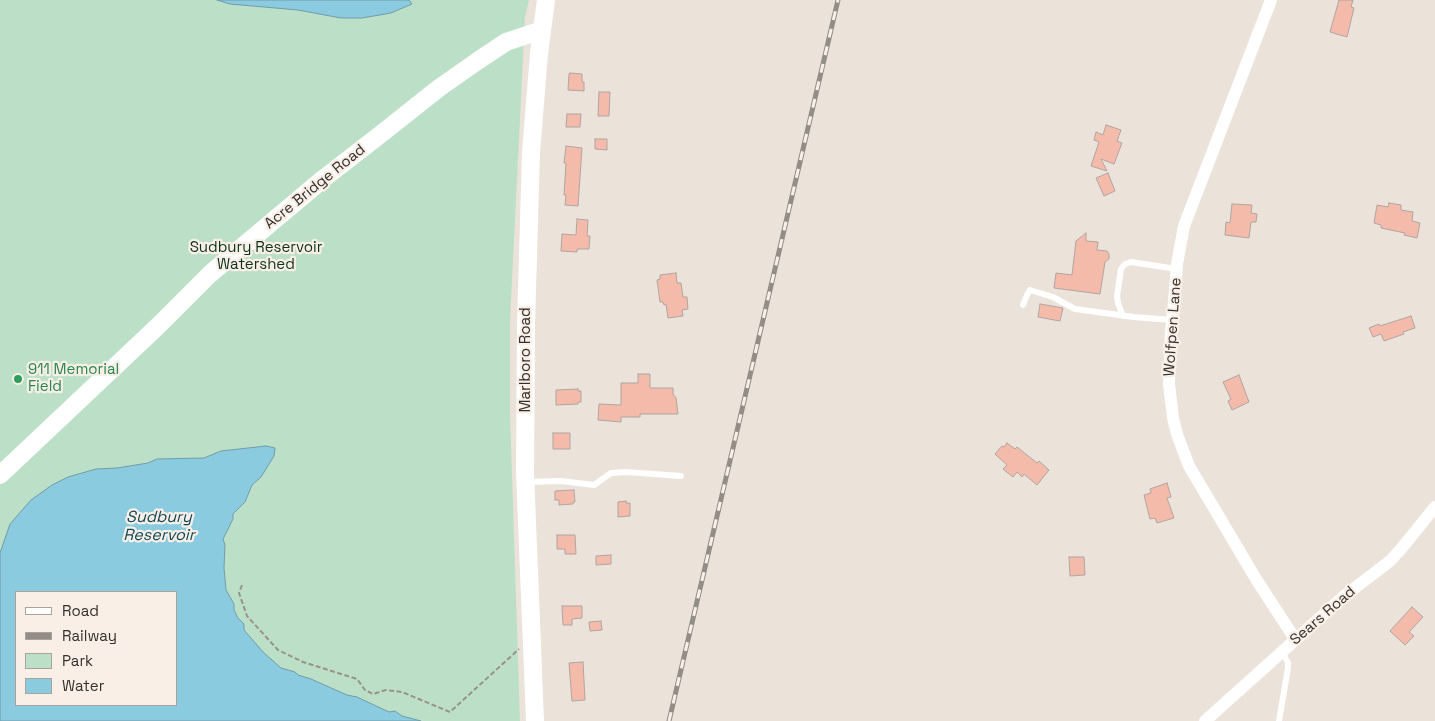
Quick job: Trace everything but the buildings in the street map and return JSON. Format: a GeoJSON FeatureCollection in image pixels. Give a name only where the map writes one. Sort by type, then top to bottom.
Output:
{"type":"FeatureCollection","features":[{"type":"Feature","properties":{"kind":"main road","name":"Marlboro Road"},"geometry":{"type":"LineString","coordinates":[[535,721],[526,482],[526,324],[530,177],[546,0]]}},
{"type":"Feature","properties":{"kind":"main road","name":"Acre Bridge Road"},"geometry":{"type":"LineString","coordinates":[[0,475],[158,326],[210,274],[316,184],[438,88],[506,42],[542,30]]}},
{"type":"Feature","properties":{"kind":"street","name":"Wolfpen Lane"},"geometry":{"type":"LineString","coordinates":[[1271,0],[1184,226],[1172,320],[1170,401],[1182,450],[1197,480],[1256,579],[1295,638]]}},
{"type":"Feature","properties":{"kind":"street","name":"Sears Road"},"geometry":{"type":"LineString","coordinates":[[1206,721],[1295,638],[1343,597],[1390,561],[1435,507]]}},
{"type":"Feature","properties":{"kind":"lane"},"geometry":{"type":"LineString","coordinates":[[1123,316],[1117,296],[1122,269],[1125,264],[1131,262],[1177,269]]}},
{"type":"Feature","properties":{"kind":"lane"},"geometry":{"type":"LineString","coordinates":[[1023,305],[1030,290],[1053,297],[1075,309],[1123,316],[1172,320]]}},
{"type":"Feature","properties":{"kind":"lane"},"geometry":{"type":"LineString","coordinates":[[526,482],[560,481],[594,485],[610,473],[626,472],[681,476]]}},
{"type":"Feature","properties":{"kind":"lane"},"geometry":{"type":"LineString","coordinates":[[1279,721],[1288,668],[1288,662],[1282,651]]}},
{"type":"Feature","properties":{"kind":"path"},"geometry":{"type":"LineString","coordinates":[[242,585],[239,593],[247,616],[278,650],[303,662],[357,679],[365,690],[373,694],[386,690],[402,692],[450,712],[520,647],[532,644]]}},
{"type":"Feature","properties":{"kind":"green space","name":"Sudbury Reservoir Watershed"},"geometry":{"type":"Polygon","coordinates":[[[0,0],[529,0],[525,17],[510,321],[510,413],[520,721],[0,721],[0,0]]]}},
{"type":"Feature","properties":{"kind":"water"},"geometry":{"type":"Polygon","coordinates":[[[217,0],[409,0],[412,4],[391,13],[362,18],[341,18],[298,10],[230,4],[217,0]]]}},
{"type":"Feature","properties":{"kind":"water","name":"Sudbury Reservoir"},"geometry":{"type":"Polygon","coordinates":[[[266,446],[275,448],[274,456],[261,477],[252,485],[245,502],[233,514],[233,519],[223,539],[225,545],[224,568],[226,590],[234,604],[234,610],[238,618],[244,624],[244,630],[263,652],[281,668],[295,672],[298,675],[347,695],[357,697],[389,712],[395,711],[402,716],[421,721],[0,721],[0,553],[10,524],[31,500],[52,485],[68,477],[96,469],[148,463],[157,459],[204,458],[221,451],[266,446]]]}},
{"type":"Feature","properties":{"kind":"railway"},"geometry":{"type":"LineString","coordinates":[[669,721],[838,0]]}},
{"type":"Feature","properties":{"kind":"place","name":"911 Memorial Field"},"geometry":{"type":"Point","coordinates":[18,379]}}]}
